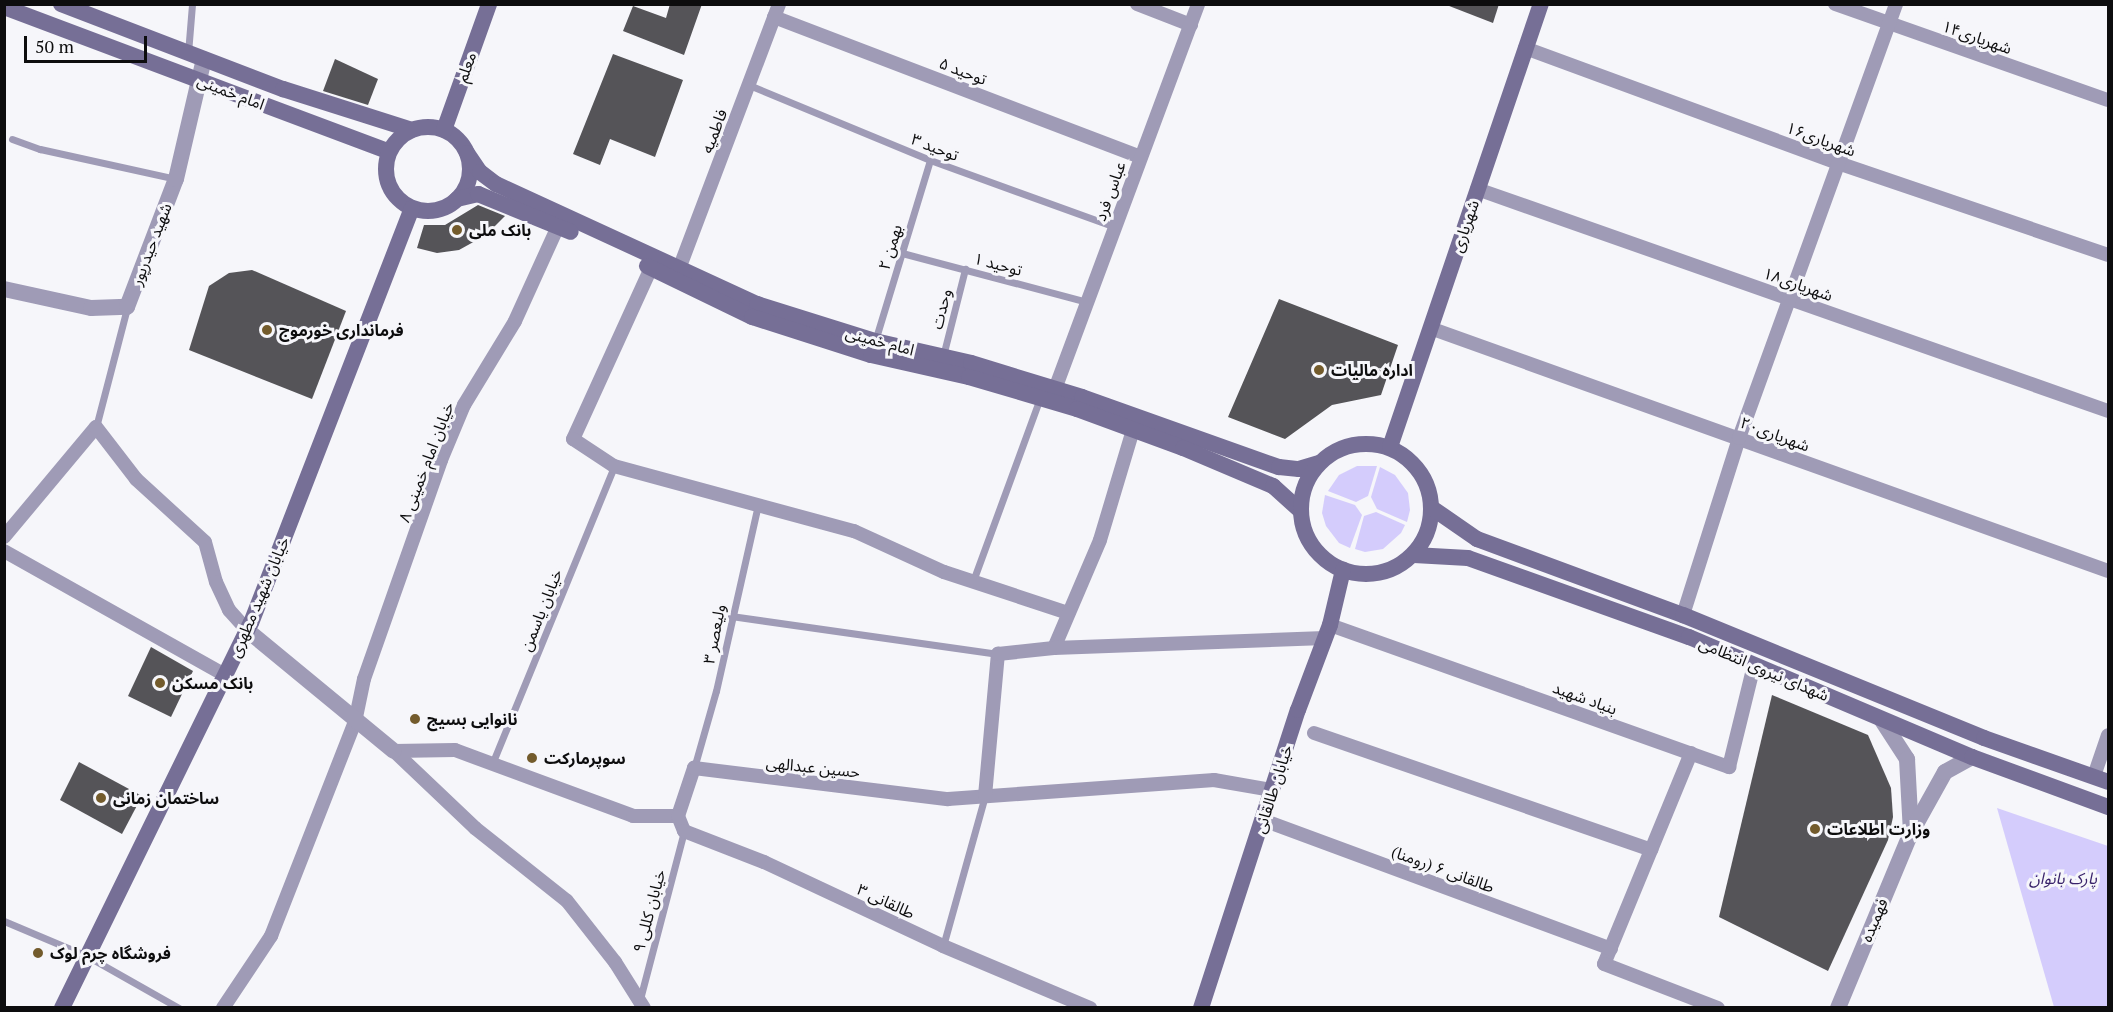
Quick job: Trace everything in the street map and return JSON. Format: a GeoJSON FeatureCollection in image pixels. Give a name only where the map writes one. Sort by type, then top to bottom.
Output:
{"type":"FeatureCollection","features":[{"type":"Feature","properties":{"kind":"main road","name":"امام خمینی"},"geometry":{"type":"LineString","coordinates":[[61,4],[283,89],[412,130]]}},
{"type":"Feature","properties":{"kind":"main road","name":"معلم"},"geometry":{"type":"LineString","coordinates":[[444,130],[489,4]]}},
{"type":"Feature","properties":{"kind":"main road","name":"شهریاری"},"geometry":{"type":"LineString","coordinates":[[1390,447],[1541,4]]}},
{"type":"Feature","properties":{"kind":"main road","name":"امام خمینی"},"geometry":{"type":"LineString","coordinates":[[4,7],[389,152]]}},
{"type":"Feature","properties":{"kind":"main road"},"geometry":{"type":"LineString","coordinates":[[428,126],[444,130],[458,139],[466,153],[470,169],[466,185],[457,199],[444,208],[428,211],[412,207],[398,198],[389,184],[386,168],[389,152],[398,139],[412,130],[428,126]]}},
{"type":"Feature","properties":{"kind":"main road","name":"امام خمینی"},"geometry":{"type":"LineString","coordinates":[[466,153],[480,172],[496,184],[757,304],[875,341],[943,356],[1055,389],[1279,467],[1299,469],[1318,463]]}},
{"type":"Feature","properties":{"kind":"main road","name":"امام خمینی"},"geometry":{"type":"LineString","coordinates":[[457,199],[478,194],[558,226],[752,317],[871,355],[1040,398],[1133,430],[1273,486],[1300,510]]}},
{"type":"Feature","properties":{"kind":"main road","name":"خیابان شهید مطهری"},"geometry":{"type":"LineString","coordinates":[[62,1008],[248,630],[412,207]]}},
{"type":"Feature","properties":{"kind":"main road"},"geometry":{"type":"LineString","coordinates":[[1356,445],[1390,447],[1412,461],[1426,482],[1432,508],[1428,533],[1414,555],[1393,569],[1368,575],[1342,570],[1316,550],[1306,536],[1300,510],[1305,485],[1318,463],[1340,448],[1356,445]]}},
{"type":"Feature","properties":{"kind":"main road","name":"شهدای نیروی انتظامی"},"geometry":{"type":"LineString","coordinates":[[1432,508],[1477,539],[1683,615],[1984,738],[2101,779]]}},
{"type":"Feature","properties":{"kind":"main road","name":"شهدای نیروی انتظامی"},"geometry":{"type":"LineString","coordinates":[[1414,555],[1468,558],[1689,637],[1972,757],[2109,807]]}},
{"type":"Feature","properties":{"kind":"main road","name":"خیابان طالقانی"},"geometry":{"type":"LineString","coordinates":[[1201,1008],[1272,790],[1327,632],[1342,570]]}},
{"type":"Feature","properties":{"kind":"street"},"geometry":{"type":"LineString","coordinates":[[1137,4],[1191,25]]}},
{"type":"Feature","properties":{"kind":"street","name":"عباس فرد"},"geometry":{"type":"LineString","coordinates":[[1055,389],[1198,4]]}},
{"type":"Feature","properties":{"kind":"street","name":"شهریاری۱۴"},"geometry":{"type":"LineString","coordinates":[[1835,4],[2109,100]]}},
{"type":"Feature","properties":{"kind":"street"},"geometry":{"type":"LineString","coordinates":[[1683,615],[1738,438],[1896,4]]}},
{"type":"Feature","properties":{"kind":"street","name":"فاطمیه"},"geometry":{"type":"LineString","coordinates":[[679,269],[776,11]]}},
{"type":"Feature","properties":{"kind":"street","name":"توحید ۵"},"geometry":{"type":"LineString","coordinates":[[776,11],[1140,157]]}},
{"type":"Feature","properties":{"kind":"street","name":"شهریاری۱۶"},"geometry":{"type":"LineString","coordinates":[[1525,48],[1838,163],[2109,255]]}},
{"type":"Feature","properties":{"kind":"street","name":"شهید حیدرپور"},"geometry":{"type":"LineString","coordinates":[[4,289],[91,308],[127,307],[176,179],[201,81],[196,56]]}},
{"type":"Feature","properties":{"kind":"street","name":"شهریاری۱۸"},"geometry":{"type":"LineString","coordinates":[[1477,189],[2109,411]]}},
{"type":"Feature","properties":{"kind":"street","name":"خیابان امام خمینی ۸"},"geometry":{"type":"LineString","coordinates":[[223,1008],[271,936],[355,722],[364,679],[441,460],[464,405],[515,321],[558,226]]}},
{"type":"Feature","properties":{"kind":"street"},"geometry":{"type":"LineString","coordinates":[[651,268],[573,439],[614,466],[854,531],[973,581],[1068,613]]}},
{"type":"Feature","properties":{"kind":"street","name":"شهریاری۲۰"},"geometry":{"type":"LineString","coordinates":[[1430,328],[2109,571]]}},
{"type":"Feature","properties":{"kind":"street"},"geometry":{"type":"LineString","coordinates":[[4,537],[96,427],[136,478],[205,542],[216,582],[229,610],[248,630],[355,722],[394,751],[475,828],[567,901],[642,1003]]}},
{"type":"Feature","properties":{"kind":"street"},"geometry":{"type":"LineString","coordinates":[[1054,648],[1100,540],[1133,430]]}},
{"type":"Feature","properties":{"kind":"street"},"geometry":{"type":"LineString","coordinates":[[4,551],[225,675]]}},
{"type":"Feature","properties":{"kind":"street"},"geometry":{"type":"LineString","coordinates":[[985,796],[998,654],[1054,648],[1327,632]]}},
{"type":"Feature","properties":{"kind":"street","name":"بنیاد شهید"},"geometry":{"type":"LineString","coordinates":[[1327,632],[1730,766],[1754,665]]}},
{"type":"Feature","properties":{"kind":"street"},"geometry":{"type":"LineString","coordinates":[[1881,719],[1906,759],[1911,833]]}},
{"type":"Feature","properties":{"kind":"street"},"geometry":{"type":"LineString","coordinates":[[1314,733],[1651,850]]}},
{"type":"Feature","properties":{"kind":"street"},"geometry":{"type":"LineString","coordinates":[[2101,779],[2109,735]]}},
{"type":"Feature","properties":{"kind":"street"},"geometry":{"type":"LineString","coordinates":[[394,751],[455,750],[633,816],[678,816]]}},
{"type":"Feature","properties":{"kind":"street"},"geometry":{"type":"LineString","coordinates":[[1691,753],[1604,964],[1718,1008]]}},
{"type":"Feature","properties":{"kind":"street","name":"فهمیده"},"geometry":{"type":"LineString","coordinates":[[1838,1008],[1911,833],[1945,772],[1972,757]]}},
{"type":"Feature","properties":{"kind":"street"},"geometry":{"type":"LineString","coordinates":[[684,831],[678,816],[694,768]]}},
{"type":"Feature","properties":{"kind":"street","name":"حسین عبدالهی"},"geometry":{"type":"LineString","coordinates":[[694,768],[948,799],[1214,780],[1272,790]]}},
{"type":"Feature","properties":{"kind":"street","name":"طالقانی ۶ (رومنا)"},"geometry":{"type":"LineString","coordinates":[[1263,820],[1611,949]]}},
{"type":"Feature","properties":{"kind":"street","name":"طالقانی ۳"},"geometry":{"type":"LineString","coordinates":[[684,831],[764,862],[943,946],[1087,1007]]}},
{"type":"Feature","properties":{"kind":"lane"},"geometry":{"type":"LineString","coordinates":[[192,4],[196,56]]}},
{"type":"Feature","properties":{"kind":"lane","name":"توحید ۳"},"geometry":{"type":"LineString","coordinates":[[748,85],[930,160],[1115,227]]}},
{"type":"Feature","properties":{"kind":"lane"},"geometry":{"type":"LineString","coordinates":[[12,139],[40,149],[176,179]]}},
{"type":"Feature","properties":{"kind":"lane","name":"بهمن ۲"},"geometry":{"type":"LineString","coordinates":[[875,341],[930,160]]}},
{"type":"Feature","properties":{"kind":"lane","name":"توحید ۱"},"geometry":{"type":"LineString","coordinates":[[902,253],[1088,302]]}},
{"type":"Feature","properties":{"kind":"lane","name":"وحدت"},"geometry":{"type":"LineString","coordinates":[[943,356],[965,269]]}},
{"type":"Feature","properties":{"kind":"lane"},"geometry":{"type":"LineString","coordinates":[[96,427],[127,307]]}},
{"type":"Feature","properties":{"kind":"lane"},"geometry":{"type":"LineString","coordinates":[[973,581],[1040,398]]}},
{"type":"Feature","properties":{"kind":"lane","name":"خیابان یاسمن"},"geometry":{"type":"LineString","coordinates":[[492,764],[614,466]]}},
{"type":"Feature","properties":{"kind":"lane","name":"ولیعصر ۳"},"geometry":{"type":"LineString","coordinates":[[694,768],[716,691],[731,616],[758,505]]}},
{"type":"Feature","properties":{"kind":"lane"},"geometry":{"type":"LineString","coordinates":[[731,616],[998,654]]}},
{"type":"Feature","properties":{"kind":"lane"},"geometry":{"type":"LineString","coordinates":[[943,946],[985,796]]}},
{"type":"Feature","properties":{"kind":"lane","name":"خیابان کللی ۹"},"geometry":{"type":"LineString","coordinates":[[642,1003],[684,831]]}},
{"type":"Feature","properties":{"kind":"lane"},"geometry":{"type":"LineString","coordinates":[[4,921],[87,956],[180,1008]]}},
{"type":"Feature","properties":{"kind":"green space"},"geometry":{"type":"Polygon","coordinates":[[[1357,466],[1377,466],[1368,496],[1356,502],[1328,491],[1339,475],[1357,466]]]}},
{"type":"Feature","properties":{"kind":"green space"},"geometry":{"type":"Polygon","coordinates":[[[1380,467],[1395,475],[1408,493],[1410,510],[1407,522],[1377,509],[1371,497],[1380,467]]]}},
{"type":"Feature","properties":{"kind":"green space"},"geometry":{"type":"Polygon","coordinates":[[[1325,495],[1355,505],[1362,515],[1350,548],[1339,543],[1326,526],[1322,513],[1325,495]]]}},
{"type":"Feature","properties":{"kind":"green space"},"geometry":{"type":"Polygon","coordinates":[[[1376,512],[1405,525],[1401,533],[1383,549],[1365,552],[1355,549],[1364,516],[1376,512]]]}},
{"type":"Feature","properties":{"kind":"green space","name":"پارک بانوان"},"geometry":{"type":"Polygon","coordinates":[[[1997,808],[2108,846],[2108,1007],[2054,1007],[1997,808]]]}},
{"type":"Feature","properties":{"kind":"building"},"geometry":{"type":"Polygon","coordinates":[[[670,4],[702,4],[684,55],[623,31],[633,6],[666,18],[670,4]]]}},
{"type":"Feature","properties":{"kind":"building"},"geometry":{"type":"Polygon","coordinates":[[[1444,4],[1499,4],[1493,23],[1444,4]]]}},
{"type":"Feature","properties":{"kind":"building"},"geometry":{"type":"Polygon","coordinates":[[[613,54],[683,80],[655,157],[610,139],[600,165],[573,154],[613,54]]]}},
{"type":"Feature","properties":{"kind":"building"},"geometry":{"type":"Polygon","coordinates":[[[335,59],[378,79],[368,105],[323,91],[335,59]]]}},
{"type":"Feature","properties":{"kind":"building","name":"بانک ملی"},"geometry":{"type":"Polygon","coordinates":[[[478,205],[505,216],[486,235],[459,250],[437,253],[417,248],[424,225],[445,225],[478,205]]]}},
{"type":"Feature","properties":{"kind":"building","name":"فرمانداری خورموج"},"geometry":{"type":"Polygon","coordinates":[[[252,270],[346,311],[312,399],[189,350],[209,286],[229,273],[252,270]]]}},
{"type":"Feature","properties":{"kind":"building","name":"اداره مالیات"},"geometry":{"type":"Polygon","coordinates":[[[1279,299],[1398,345],[1381,395],[1332,405],[1285,439],[1228,417],[1279,299]]]}},
{"type":"Feature","properties":{"kind":"building","name":"بانک مسکن"},"geometry":{"type":"Polygon","coordinates":[[[151,647],[193,671],[171,717],[128,696],[151,647]]]}},
{"type":"Feature","properties":{"kind":"building","name":"وزارت اطلاعات"},"geometry":{"type":"Polygon","coordinates":[[[1772,695],[1868,735],[1891,788],[1893,817],[1888,840],[1828,971],[1719,917],[1772,695]]]}},
{"type":"Feature","properties":{"kind":"building","name":"ساختمان زمانی"},"geometry":{"type":"Polygon","coordinates":[[[79,762],[142,796],[122,834],[60,800],[79,762]]]}},
{"type":"Feature","properties":{"kind":"place","name":"بانک ملی"},"geometry":{"type":"Point","coordinates":[457,230]}},
{"type":"Feature","properties":{"kind":"place","name":"فرمانداری خورموج"},"geometry":{"type":"Point","coordinates":[267,330]}},
{"type":"Feature","properties":{"kind":"place","name":"اداره مالیات"},"geometry":{"type":"Point","coordinates":[1319,370]}},
{"type":"Feature","properties":{"kind":"place","name":"بانک مسکن"},"geometry":{"type":"Point","coordinates":[160,683]}},
{"type":"Feature","properties":{"kind":"place","name":"نانوایی بسیج"},"geometry":{"type":"Point","coordinates":[415,719]}},
{"type":"Feature","properties":{"kind":"place","name":"سوپرمارکت"},"geometry":{"type":"Point","coordinates":[532,758]}},
{"type":"Feature","properties":{"kind":"place","name":"ساختمان زمانی"},"geometry":{"type":"Point","coordinates":[101,798]}},
{"type":"Feature","properties":{"kind":"place","name":"وزارت اطلاعات"},"geometry":{"type":"Point","coordinates":[1815,829]}},
{"type":"Feature","properties":{"kind":"place","name":"فروشگاه چرم لوک"},"geometry":{"type":"Point","coordinates":[38,953]}}]}
